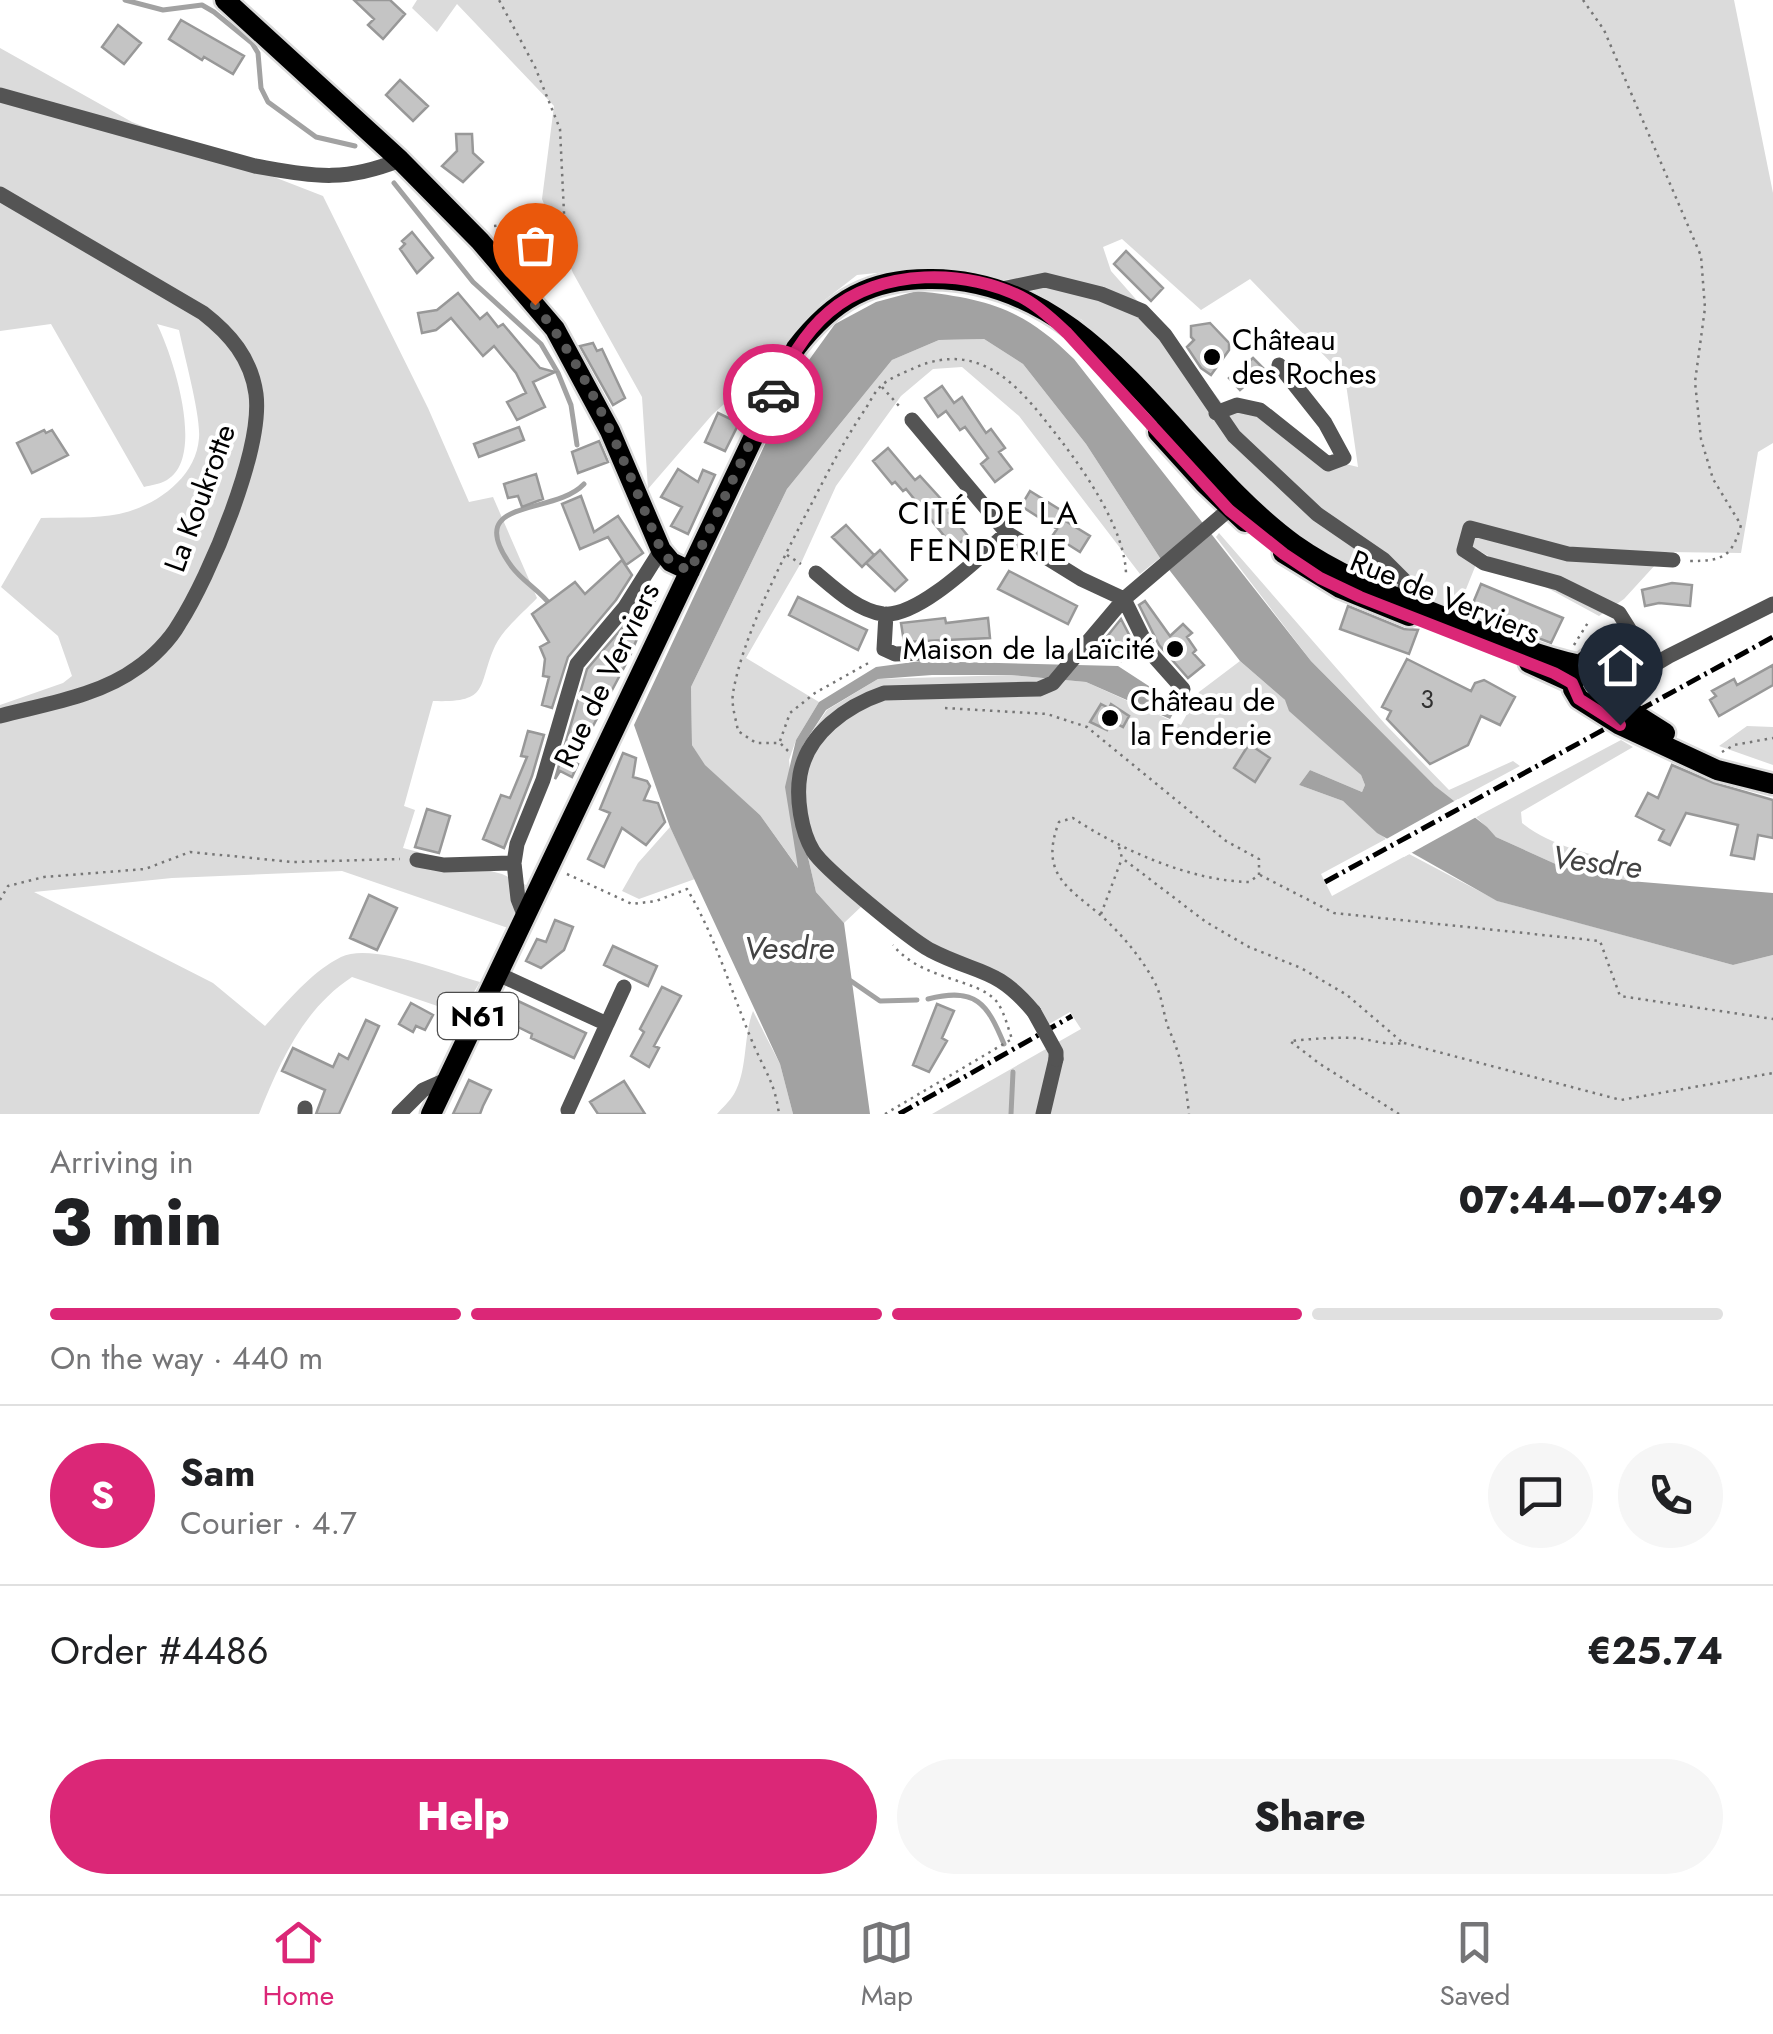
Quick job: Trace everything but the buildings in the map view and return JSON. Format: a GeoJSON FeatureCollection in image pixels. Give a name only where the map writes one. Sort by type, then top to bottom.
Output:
{"type":"FeatureCollection","features":[{"type":"Feature","properties":{"kind":"main road"},"geometry":{"type":"LineString","coordinates":[[224,0],[400,160],[480,242],[555,330],[610,431],[661,550],[671,562],[690,571]]}},
{"type":"Feature","properties":{"kind":"main road","name":"Rue de Verviers"},"geometry":{"type":"LineString","coordinates":[[431,1114],[796,348],[832,308],[881,284],[946,279],[1002,289],[1042,310],[1284,554],[1340,588],[1576,674]]}},
{"type":"Feature","properties":{"kind":"main road","name":"Rue de Verviers"},"geometry":{"type":"LineString","coordinates":[[1234,505],[1328,565],[1576,674]]}},
{"type":"Feature","properties":{"kind":"main road"},"geometry":{"type":"LineString","coordinates":[[1576,674],[1586,660],[1603,658],[1617,668],[1627,709],[1650,726],[1716,756],[1773,771]]}},
{"type":"Feature","properties":{"kind":"main road","name":"N61"},"geometry":{"type":"LineString","coordinates":[[1576,674],[1579,699],[1620,725],[1704,765],[1773,784]]}},
{"type":"Feature","properties":{"kind":"main road"},"geometry":{"type":"LineString","coordinates":[[1595,706],[1606,705],[1620,688]]}},
{"type":"Feature","properties":{"kind":"street"},"geometry":{"type":"LineString","coordinates":[[0,94],[272,169],[346,177],[369,173],[400,160]]}},
{"type":"Feature","properties":{"kind":"street","name":"La Koukrotte"},"geometry":{"type":"LineString","coordinates":[[0,194],[203,313],[226,332],[250,368],[257,428],[227,523],[179,626],[137,668],[116,680],[88,692],[0,716]]}},
{"type":"Feature","properties":{"kind":"street"},"geometry":{"type":"LineString","coordinates":[[1002,289],[1045,280],[1100,294],[1142,311],[1165,335],[1234,436],[1318,514],[1384,560],[1406,582],[1404,600]]}},
{"type":"Feature","properties":{"kind":"street"},"geometry":{"type":"LineString","coordinates":[[1216,413],[1237,405],[1260,410],[1328,464],[1344,458],[1325,423],[1279,365]]}},
{"type":"Feature","properties":{"kind":"street"},"geometry":{"type":"LineString","coordinates":[[912,420],[1007,534],[1081,579],[1124,598],[1150,652],[1183,689]]}},
{"type":"Feature","properties":{"kind":"street"},"geometry":{"type":"LineString","coordinates":[[1043,1114],[1056,1052],[1034,1012],[1016,989],[995,975],[933,952],[813,852],[798,785],[803,757],[846,711],[884,693],[1039,689],[1053,683],[1124,598],[1234,505]]}},
{"type":"Feature","properties":{"kind":"street"},"geometry":{"type":"LineString","coordinates":[[1646,656],[1620,614],[1558,583],[1484,562],[1464,550],[1470,528],[1568,554],[1673,560]]}},
{"type":"Feature","properties":{"kind":"street"},"geometry":{"type":"LineString","coordinates":[[816,573],[848,599],[886,614],[915,607],[1007,534]]}},
{"type":"Feature","properties":{"kind":"street"},"geometry":{"type":"LineString","coordinates":[[526,917],[518,899],[514,863],[517,844],[580,660],[625,607],[661,550]]}},
{"type":"Feature","properties":{"kind":"street"},"geometry":{"type":"LineString","coordinates":[[1620,688],[1669,656],[1773,604]]}},
{"type":"Feature","properties":{"kind":"street"},"geometry":{"type":"LineString","coordinates":[[886,614],[884,649],[895,654],[979,651]]}},
{"type":"Feature","properties":{"kind":"street"},"geometry":{"type":"LineString","coordinates":[[1603,658],[1646,656],[1696,644]]}},
{"type":"Feature","properties":{"kind":"street"},"geometry":{"type":"LineString","coordinates":[[417,860],[444,865],[514,863]]}},
{"type":"Feature","properties":{"kind":"street"},"geometry":{"type":"LineString","coordinates":[[867,900],[869,918]]}},
{"type":"Feature","properties":{"kind":"street"},"geometry":{"type":"LineString","coordinates":[[498,974],[607,1024]]}},
{"type":"Feature","properties":{"kind":"street"},"geometry":{"type":"LineString","coordinates":[[568,1110],[624,987]]}},
{"type":"Feature","properties":{"kind":"street"},"geometry":{"type":"LineString","coordinates":[[399,1114],[423,1090],[448,1079]]}},
{"type":"Feature","properties":{"kind":"path"},"geometry":{"type":"LineString","coordinates":[[480,242],[496,224],[513,224],[546,252],[556,252],[565,234],[560,129],[535,66],[499,0]]}},
{"type":"Feature","properties":{"kind":"path"},"geometry":{"type":"LineString","coordinates":[[1583,0],[1604,30],[1700,256],[1705,308],[1695,382],[1701,439],[1713,479],[1740,525],[1734,548],[1715,561],[1673,560]]}},
{"type":"Feature","properties":{"kind":"path"},"geometry":{"type":"LineString","coordinates":[[780,742],[756,743],[738,730],[732,697],[743,654],[785,554],[851,430],[881,386],[925,364],[953,358],[984,365],[1021,389],[1067,449],[1124,549],[1124,598]]}},
{"type":"Feature","properties":{"kind":"path"},"geometry":{"type":"LineString","coordinates":[[881,386],[912,420]]}},
{"type":"Feature","properties":{"kind":"path"},"geometry":{"type":"LineString","coordinates":[[785,554],[816,573]]}},
{"type":"Feature","properties":{"kind":"path"},"geometry":{"type":"LineString","coordinates":[[1576,642],[1589,620]]}},
{"type":"Feature","properties":{"kind":"path"},"geometry":{"type":"LineString","coordinates":[[780,742],[790,714],[815,693],[873,661],[884,649]]}},
{"type":"Feature","properties":{"kind":"path"},"geometry":{"type":"LineString","coordinates":[[935,707],[1048,714],[1087,727],[1226,841],[1260,859],[1259,874],[1249,882],[1223,882],[1118,846],[1073,818],[1059,822],[1050,843],[1055,868],[1072,896],[1101,916],[1156,983],[1177,1042],[1189,1114]]}},
{"type":"Feature","properties":{"kind":"path"},"geometry":{"type":"LineString","coordinates":[[1716,756],[1734,745],[1773,738]]}},
{"type":"Feature","properties":{"kind":"path"},"geometry":{"type":"LineString","coordinates":[[780,742],[788,751]]}},
{"type":"Feature","properties":{"kind":"path"},"geometry":{"type":"LineString","coordinates":[[1118,846],[1122,858],[1206,922],[1301,968],[1347,996],[1403,1042],[1621,1100],[1773,1073]]}},
{"type":"Feature","properties":{"kind":"path"},"geometry":{"type":"LineString","coordinates":[[0,900],[8,886],[44,877],[145,869],[190,852],[293,862],[417,860]]}},
{"type":"Feature","properties":{"kind":"path"},"geometry":{"type":"LineString","coordinates":[[1101,916],[1122,858]]}},
{"type":"Feature","properties":{"kind":"path"},"geometry":{"type":"LineString","coordinates":[[549,866],[632,904],[656,901],[687,889],[755,1048],[775,1084],[779,1114]]}},
{"type":"Feature","properties":{"kind":"path"},"geometry":{"type":"LineString","coordinates":[[1259,874],[1334,913],[1600,941],[1620,996],[1773,1019]]}},
{"type":"Feature","properties":{"kind":"path"},"geometry":{"type":"LineString","coordinates":[[869,918],[915,965],[997,1001],[1012,1039],[886,1114]]}},
{"type":"Feature","properties":{"kind":"path"},"geometry":{"type":"LineString","coordinates":[[1398,1114],[1290,1041],[1358,1038],[1393,1045],[1403,1042]]}},
{"type":"Feature","properties":{"kind":"shaded area"},"geometry":{"type":"Polygon","coordinates":[[[417,0],[1734,0],[1773,193],[1773,443],[1758,452],[1741,553],[1667,552],[1624,599],[1599,616],[1481,552],[1456,614],[1334,558],[1249,502],[1082,320],[1018,281],[926,268],[857,275],[821,303],[777,356],[712,415],[648,489],[642,397],[573,273],[542,199],[554,106],[457,4],[437,32],[412,8],[417,0]],[[1122,239],[1103,247],[1111,271],[1224,406],[1267,417],[1312,456],[1358,467],[1345,377],[1250,279],[1201,310],[1122,239]]]}},
{"type":"Feature","properties":{"kind":"shaded area"},"geometry":{"type":"Polygon","coordinates":[[[0,48],[132,122],[323,196],[428,408],[469,502],[493,497],[537,598],[499,640],[483,682],[473,695],[433,701],[404,806],[415,810],[403,848],[502,874],[526,885],[508,928],[342,871],[172,878],[34,892],[213,983],[265,1026],[320,971],[354,953],[390,956],[480,982],[461,1014],[352,977],[320,1005],[295,1038],[259,1114],[0,1114],[0,705],[63,683],[72,676],[58,636],[1,587],[41,518],[110,516],[147,504],[172,488],[190,466],[199,428],[179,330],[157,324],[183,405],[184,450],[178,468],[167,480],[144,487],[51,324],[0,331],[0,48]]]}},
{"type":"Feature","properties":{"kind":"shaded area"},"geometry":{"type":"Polygon","coordinates":[[[984,339],[1023,364],[1086,444],[1160,558],[1140,574],[1019,416],[962,367],[933,369],[901,396],[836,486],[802,561],[746,658],[819,702],[789,760],[799,869],[760,815],[704,765],[692,745],[691,687],[787,489],[892,360],[939,340],[984,339]]]}},
{"type":"Feature","properties":{"kind":"shaded area"},"geometry":{"type":"Polygon","coordinates":[[[1219,533],[1385,724],[1449,790],[1513,761],[1520,766],[1453,802],[1311,661],[1216,537],[1219,533]]]}},
{"type":"Feature","properties":{"kind":"shaded area"},"geometry":{"type":"Polygon","coordinates":[[[1240,661],[1361,775],[1365,785],[1362,792],[1310,770],[1299,785],[1343,801],[1386,839],[1321,874],[1332,896],[1409,854],[1498,901],[1733,965],[1773,955],[1773,1114],[932,1114],[1081,1029],[1070,1012],[1037,1031],[1012,991],[863,905],[844,923],[816,892],[792,788],[803,745],[827,710],[878,679],[1011,675],[1086,682],[1181,725],[1199,692],[1240,661]]]}},
{"type":"Feature","properties":{"kind":"shaded area"},"geometry":{"type":"Polygon","coordinates":[[[1747,726],[1773,727],[1773,765],[1719,746],[1747,726]]]}},
{"type":"Feature","properties":{"kind":"shaded area"},"geometry":{"type":"Polygon","coordinates":[[[1621,740],[1633,747],[1521,812],[1522,823],[1545,838],[1622,863],[1630,881],[1560,866],[1496,837],[1476,817],[1621,740]]]}},
{"type":"Feature","properties":{"kind":"shaded area"},"geometry":{"type":"Polygon","coordinates":[[[670,827],[695,879],[639,899],[622,891],[638,863],[670,827]]]}},
{"type":"Feature","properties":{"kind":"shaded area"},"geometry":{"type":"Polygon","coordinates":[[[753,1011],[780,1064],[793,1114],[717,1114],[738,1085],[753,1011]]]}},
{"type":"Feature","properties":{"kind":"water","name":"Vesdre"},"geometry":{"type":"Polygon","coordinates":[[[917,291],[1003,309],[1038,328],[1074,359],[1311,661],[1435,786],[1496,837],[1560,866],[1630,881],[1773,893],[1773,955],[1733,965],[1497,901],[1377,833],[1343,801],[1299,785],[1310,770],[1362,792],[1365,785],[1361,775],[1240,661],[1160,558],[1086,444],[1023,364],[984,339],[939,340],[892,360],[787,489],[691,687],[692,745],[705,765],[760,815],[798,868],[785,787],[796,740],[819,702],[876,667],[921,661],[1118,666],[1178,705],[1170,719],[1086,682],[1011,675],[932,675],[878,679],[826,710],[803,745],[792,788],[816,892],[844,923],[870,1114],[793,1114],[780,1064],[670,827],[634,725],[796,378],[835,324],[876,302],[917,291]]]}},
{"type":"Feature","properties":{"kind":"pier"},"geometry":{"type":"Polygon","coordinates":[[[1458,799],[1480,815],[1404,857],[1381,842],[1458,799]]]}},
{"type":"Feature","properties":{"kind":"waterway"},"geometry":{"type":"LineString","coordinates":[[125,0],[163,10],[202,5],[214,12],[252,43],[258,53],[261,88],[268,102],[316,137],[355,146]]}},
{"type":"Feature","properties":{"kind":"waterway"},"geometry":{"type":"LineString","coordinates":[[394,183],[473,282],[541,344],[571,405],[577,445]]}},
{"type":"Feature","properties":{"kind":"waterway"},"geometry":{"type":"LineString","coordinates":[[552,607],[512,567],[499,544],[497,529],[504,518],[517,511],[570,494],[584,484]]}},
{"type":"Feature","properties":{"kind":"waterway"},"geometry":{"type":"LineString","coordinates":[[851,981],[880,1001],[917,1000]]}},
{"type":"Feature","properties":{"kind":"waterway"},"geometry":{"type":"LineString","coordinates":[[928,999],[958,995],[978,1002],[992,1018],[1004,1044]]}},
{"type":"Feature","properties":{"kind":"waterway"},"geometry":{"type":"LineString","coordinates":[[1011,1114],[1013,1072]]}},
{"type":"Feature","properties":{"kind":"railway"},"geometry":{"type":"LineString","coordinates":[[1325,882],[1773,637]]}},
{"type":"Feature","properties":{"kind":"railway"},"geometry":{"type":"LineString","coordinates":[[899,1114],[1072,1016]]}},
{"type":"Feature","properties":{"kind":"way so far"},"geometry":{"type":"LineString","coordinates":[[535,305],[555,330],[610,431],[661,550],[671,562],[690,571],[773,394]]}},
{"type":"Feature","properties":{"kind":"place","name":"Château des Roches"},"geometry":{"type":"Point","coordinates":[1212,357]}},
{"type":"Feature","properties":{"kind":"place","name":"Maison de la Laïcité"},"geometry":{"type":"Point","coordinates":[1175,649]}},
{"type":"Feature","properties":{"kind":"place","name":"Château de la Fenderie"},"geometry":{"type":"Point","coordinates":[1110,718]}},
{"type":"Feature","properties":{"kind":"district","name":"CITÉ DE LA FENDERIE"},"geometry":{"type":"Point","coordinates":[989,532]}},
{"type":"Feature","properties":{"kind":"route"},"geometry":{"type":"LineString","coordinates":[[773,394],[796,348],[813,326],[851,296],[881,284],[910,279],[946,279],[1002,289],[1042,310],[1067,333],[1229,510],[1284,554],[1320,578],[1360,597],[1554,673],[1572,683],[1579,699],[1620,725]]}}]}
